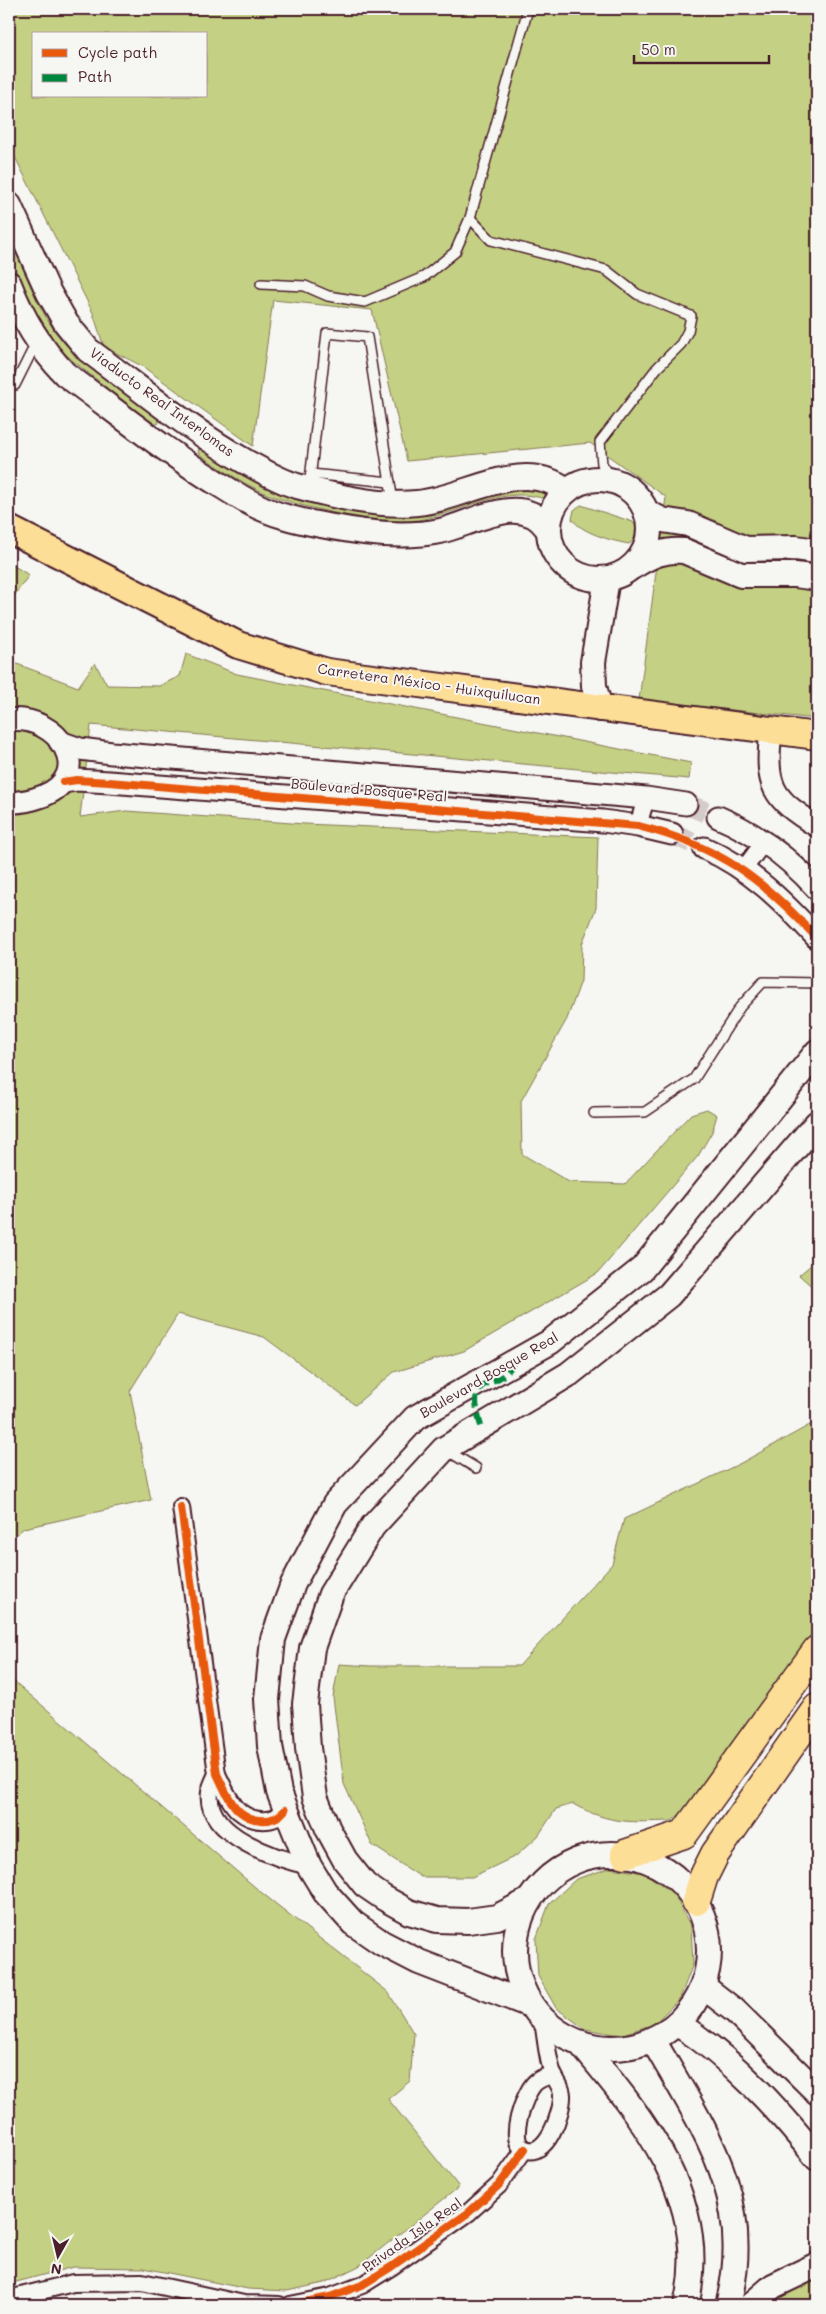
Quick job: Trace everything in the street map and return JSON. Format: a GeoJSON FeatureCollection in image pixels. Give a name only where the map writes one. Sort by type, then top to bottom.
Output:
{"type":"FeatureCollection","features":[{"type":"Feature","properties":{"kind":"highway"},"geometry":{"type":"LineString","coordinates":[[625,1854],[684,1834],[743,1752],[812,1668]]}},
{"type":"Feature","properties":{"kind":"highway"},"geometry":{"type":"LineString","coordinates":[[696,1901],[704,1876],[715,1854],[817,1708]]}},
{"type":"Feature","properties":{"kind":"highway"},"geometry":{"type":"LineString","coordinates":[[743,1752],[772,1775]]}},
{"type":"Feature","properties":{"kind":"main road","name":"Viaducto Real Interlomas"},"geometry":{"type":"LineString","coordinates":[[9,205],[49,293],[66,323],[88,350],[213,441],[274,478],[391,492],[416,503],[438,500],[497,480],[535,477],[555,482],[566,490]]}},
{"type":"Feature","properties":{"kind":"main road"},"geometry":{"type":"LineString","coordinates":[[9,284],[18,308],[37,340],[65,374],[188,465],[240,497],[282,516],[366,532],[413,535],[441,531],[500,511],[528,512],[540,517],[547,528],[550,542],[560,560],[575,573],[590,579],[606,579],[620,575],[648,557],[674,550],[684,551],[741,575],[795,575],[817,578]]}},
{"type":"Feature","properties":{"kind":"main road"},"geometry":{"type":"LineString","coordinates":[[547,528],[554,504],[566,490],[588,479],[613,480],[634,492],[648,513],[650,532],[645,552],[633,568]]}},
{"type":"Feature","properties":{"kind":"main road"},"geometry":{"type":"LineString","coordinates":[[648,513],[662,520],[688,524],[746,549],[796,548],[817,551]]}},
{"type":"Feature","properties":{"kind":"main road","name":"Carretera México - Huixquilucan"},"geometry":{"type":"LineString","coordinates":[[9,529],[238,645],[327,672],[817,736]]}},
{"type":"Feature","properties":{"kind":"main road"},"geometry":{"type":"LineString","coordinates":[[600,709],[594,686],[592,662],[606,579]]}},
{"type":"Feature","properties":{"kind":"main road","name":"Boulevard Bosque Real"},"geometry":{"type":"LineString","coordinates":[[537,2013],[418,1962],[382,1943],[353,1923],[325,1892],[309,1866],[285,1810],[270,1746],[267,1698],[274,1639],[293,1584],[335,1504],[415,1418],[550,1342],[642,1269],[817,1052]]}},
{"type":"Feature","properties":{"kind":"main road"},"geometry":{"type":"LineString","coordinates":[[528,1901],[497,1916],[468,1921],[437,1920],[410,1912],[365,1885],[345,1860],[328,1830],[316,1797],[308,1748],[305,1704],[312,1648],[331,1594],[373,1526],[444,1449],[569,1374],[669,1295],[817,1123]]}},
{"type":"Feature","properties":{"kind":"main road"},"geometry":{"type":"LineString","coordinates":[[598,1854],[625,1854],[653,1862],[678,1878],[696,1901],[706,1921],[710,1943],[704,1987],[693,2007],[678,2024],[653,2040],[616,2049],[580,2043],[560,2034],[537,2013],[518,1980],[514,1952],[518,1924],[528,1901],[548,1877],[571,1862],[598,1854]]}},
{"type":"Feature","properties":{"kind":"main road"},"geometry":{"type":"LineString","coordinates":[[704,1987],[735,2011],[817,2092]]}},
{"type":"Feature","properties":{"kind":"main road"},"geometry":{"type":"LineString","coordinates":[[678,2024],[708,2043],[783,2115],[817,2158]]}},
{"type":"Feature","properties":{"kind":"main road"},"geometry":{"type":"LineString","coordinates":[[653,2040],[714,2146],[726,2179],[736,2237],[732,2289],[728,2305]]}},
{"type":"Feature","properties":{"kind":"main road"},"geometry":{"type":"LineString","coordinates":[[580,2043],[622,2093],[658,2145],[679,2191],[692,2239],[692,2272],[686,2305]]}},
{"type":"Feature","properties":{"kind":"main road"},"geometry":{"type":"LineString","coordinates":[[751,2305],[773,2286],[817,2265]]}},
{"type":"Feature","properties":{"kind":"street"},"geometry":{"type":"LineString","coordinates":[[9,720],[22,718],[41,724],[53,731],[69,762],[68,773],[63,782],[50,792],[12,807]]}},
{"type":"Feature","properties":{"kind":"street"},"geometry":{"type":"LineString","coordinates":[[771,731],[768,757],[770,782],[779,798],[792,811],[817,826]]}},
{"type":"Feature","properties":{"kind":"street","name":"Boulevard Bosque Real"},"geometry":{"type":"LineString","coordinates":[[60,742],[80,749],[112,753],[646,798],[686,804]]}},
{"type":"Feature","properties":{"kind":"street","name":"Boulevard Bosque Real"},"geometry":{"type":"LineString","coordinates":[[63,782],[77,780],[109,782],[638,826],[672,834]]}},
{"type":"Feature","properties":{"kind":"street"},"geometry":{"type":"LineString","coordinates":[[638,826],[646,798]]}},
{"type":"Feature","properties":{"kind":"street"},"geometry":{"type":"LineString","coordinates":[[718,817],[764,842],[788,860],[817,889]]}},
{"type":"Feature","properties":{"kind":"street"},"geometry":{"type":"LineString","coordinates":[[743,870],[764,842]]}},
{"type":"Feature","properties":{"kind":"street"},"geometry":{"type":"LineString","coordinates":[[704,848],[722,856],[743,870],[787,905],[817,938]]}},
{"type":"Feature","properties":{"kind":"street"},"geometry":{"type":"LineString","coordinates":[[181,1506],[216,1774],[239,1812],[259,1820],[268,1821],[279,1818],[285,1810]]}},
{"type":"Feature","properties":{"kind":"street"},"geometry":{"type":"LineString","coordinates":[[216,1774],[210,1793],[211,1802],[212,1810],[222,1826],[260,1852],[309,1866]]}},
{"type":"Feature","properties":{"kind":"street"},"geometry":{"type":"LineString","coordinates":[[537,2013],[553,2074],[560,2086],[562,2097],[550,2135],[540,2149],[535,2151],[525,2149],[520,2146],[516,2136],[522,2109],[532,2085],[553,2074]]}},
{"type":"Feature","properties":{"kind":"street","name":"Privada Isla Real"},"geometry":{"type":"LineString","coordinates":[[290,2305],[330,2297],[362,2285],[391,2266],[468,2213],[499,2185],[525,2149]]}},
{"type":"Feature","properties":{"kind":"street"},"geometry":{"type":"LineString","coordinates":[[9,2299],[73,2283],[142,2282],[244,2304],[279,2305]]}},
{"type":"Feature","properties":{"kind":"lane"},"geometry":{"type":"LineString","coordinates":[[261,284],[305,286],[328,296],[365,302],[424,277],[455,252],[470,218],[528,9]]}},
{"type":"Feature","properties":{"kind":"lane"},"geometry":{"type":"LineString","coordinates":[[470,218],[491,240],[606,270],[636,294],[690,316],[688,331],[681,344],[657,368],[600,442],[602,464],[613,480]]}},
{"type":"Feature","properties":{"kind":"lane"},"geometry":{"type":"LineString","coordinates":[[310,482],[327,333],[366,338],[391,492]]}},
{"type":"Feature","properties":{"kind":"lane"},"geometry":{"type":"LineString","coordinates":[[9,384],[15,385],[37,340]]}},
{"type":"Feature","properties":{"kind":"lane"},"geometry":{"type":"LineString","coordinates":[[594,1113],[645,1112],[694,1079],[740,1007],[763,982],[817,984]]}},
{"type":"Feature","properties":{"kind":"lane"},"geometry":{"type":"LineString","coordinates":[[444,1449],[476,1468]]}},
{"type":"Feature","properties":{"kind":"green space"},"geometry":{"type":"Polygon","coordinates":[[[9,9],[817,9],[817,719],[639,700],[666,497],[590,443],[407,461],[372,310],[273,300],[253,446],[142,366],[104,347],[93,313],[9,145],[9,9]]]}},
{"type":"Feature","properties":{"kind":"green space"},"geometry":{"type":"Polygon","coordinates":[[[9,237],[40,306],[64,343],[97,373],[159,416],[159,423],[154,425],[58,347],[27,298],[9,253],[9,237]]]}},
{"type":"Feature","properties":{"kind":"green space"},"geometry":{"type":"Polygon","coordinates":[[[203,448],[329,504],[532,486],[551,493],[547,500],[515,495],[499,497],[418,520],[402,521],[362,518],[298,504],[265,493],[223,470],[199,454],[198,450],[203,448]]]}},
{"type":"Feature","properties":{"kind":"green space"},"geometry":{"type":"Polygon","coordinates":[[[581,505],[633,522],[638,530],[636,539],[629,544],[622,543],[598,536],[583,528],[572,519],[574,510],[581,505]]]}},
{"type":"Feature","properties":{"kind":"green space"},"geometry":{"type":"Polygon","coordinates":[[[9,563],[29,575],[9,603],[9,563]]]}},
{"type":"Feature","properties":{"kind":"green space"},"geometry":{"type":"Polygon","coordinates":[[[186,654],[237,674],[691,763],[689,779],[91,725],[80,817],[126,811],[305,824],[598,837],[596,908],[582,944],[581,981],[567,1019],[521,1101],[522,1154],[569,1182],[625,1184],[691,1114],[707,1109],[717,1115],[712,1132],[698,1156],[598,1273],[464,1351],[394,1372],[355,1405],[264,1337],[178,1314],[130,1391],[151,1500],[24,1528],[9,1540],[9,661],[78,687],[95,663],[107,685],[159,686],[180,676],[186,654]]]}},
{"type":"Feature","properties":{"kind":"green space"},"geometry":{"type":"Polygon","coordinates":[[[817,1260],[817,1291],[799,1275],[817,1260]]]}},
{"type":"Feature","properties":{"kind":"green space"},"geometry":{"type":"Polygon","coordinates":[[[817,1421],[817,1635],[717,1781],[672,1821],[621,1821],[599,1816],[573,1804],[556,1809],[538,1836],[516,1856],[472,1877],[421,1877],[372,1845],[344,1784],[333,1697],[339,1664],[371,1666],[519,1666],[612,1564],[624,1519],[741,1463],[817,1421]]]}},
{"type":"Feature","properties":{"kind":"green space"},"geometry":{"type":"Polygon","coordinates":[[[9,1677],[262,1893],[388,1992],[414,2034],[410,2081],[388,2099],[459,2187],[359,2266],[324,2283],[287,2291],[248,2289],[144,2268],[73,2267],[9,2284],[9,1677]]]}},
{"type":"Feature","properties":{"kind":"green space"},"geometry":{"type":"Polygon","coordinates":[[[610,1868],[645,1873],[674,1894],[691,1927],[693,1964],[680,1998],[654,2024],[620,2035],[585,2029],[556,2008],[538,1976],[536,1939],[549,1904],[576,1879],[610,1868]]]}},
{"type":"Feature","properties":{"kind":"green space"},"geometry":{"type":"Polygon","coordinates":[[[817,2278],[817,2305],[764,2305],[780,2292],[817,2278]]]}},
{"type":"Feature","properties":{"kind":"tunnel"},"geometry":{"type":"LineString","coordinates":[[686,804],[718,817]]}},
{"type":"Feature","properties":{"kind":"tunnel"},"geometry":{"type":"LineString","coordinates":[[672,834],[704,848]]}},
{"type":"Feature","properties":{"kind":"marked path"},"geometry":{"type":"LineString","coordinates":[[481,1426],[476,1396],[485,1384],[500,1378],[513,1363]]}},
{"type":"Feature","properties":{"kind":"cycle path"},"geometry":{"type":"LineString","coordinates":[[63,782],[77,780],[109,782],[638,826],[692,844],[715,854],[737,867],[777,898],[817,938]]}},
{"type":"Feature","properties":{"kind":"cycle path"},"geometry":{"type":"LineString","coordinates":[[181,1507],[217,1774],[232,1803],[245,1815],[257,1820],[269,1820],[280,1815],[285,1810]]}},
{"type":"Feature","properties":{"kind":"cycle path"},"geometry":{"type":"LineString","coordinates":[[290,2305],[330,2297],[362,2285],[391,2267],[468,2213],[499,2185],[525,2149]]}}]}
